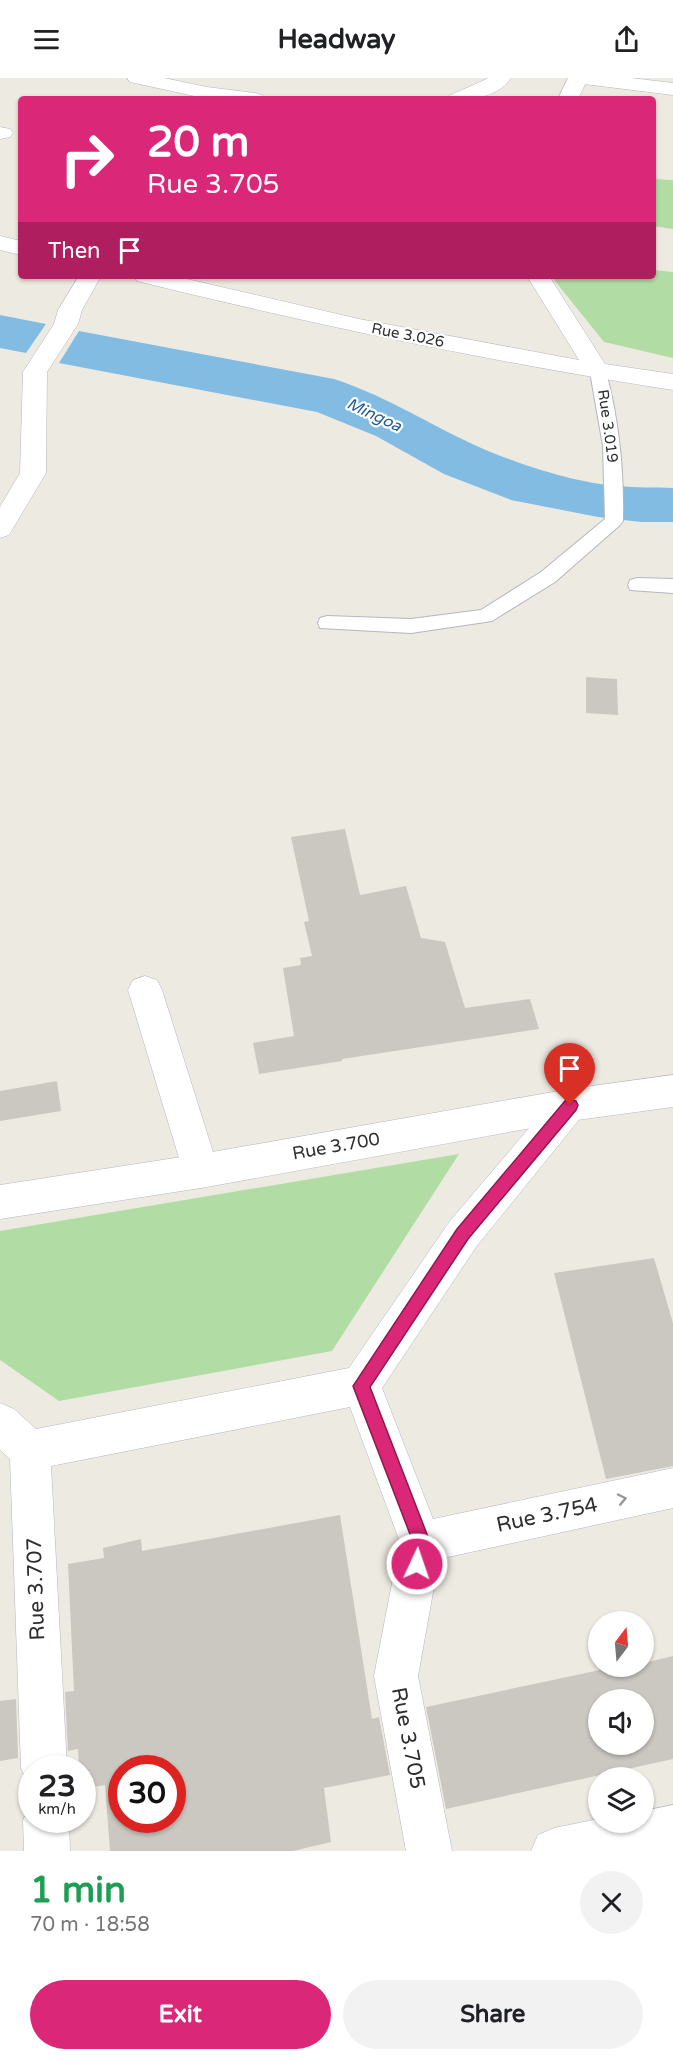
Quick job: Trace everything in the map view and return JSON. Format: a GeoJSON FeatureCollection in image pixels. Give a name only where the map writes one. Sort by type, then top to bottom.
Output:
{"type":"FeatureCollection","features":[{"type":"Feature","properties":{"kind":"street"},"geometry":{"type":"LineString","coordinates":[[137,78],[231,96]]}},
{"type":"Feature","properties":{"kind":"street"},"geometry":{"type":"LineString","coordinates":[[466,96],[480,92],[501,78]]}},
{"type":"Feature","properties":{"kind":"street"},"geometry":{"type":"LineString","coordinates":[[569,96],[578,78]]}},
{"type":"Feature","properties":{"kind":"street"},"geometry":{"type":"LineString","coordinates":[[584,78],[673,89]]}},
{"type":"Feature","properties":{"kind":"street"},"geometry":{"type":"LineString","coordinates":[[0,243],[18,247]]}},
{"type":"Feature","properties":{"kind":"street"},"geometry":{"type":"LineString","coordinates":[[0,530],[33,473],[35,372],[66,324],[70,310],[88,279]]}},
{"type":"Feature","properties":{"kind":"street","name":"Rue 3.026"},"geometry":{"type":"LineString","coordinates":[[158,279],[359,326],[598,372],[673,382]]}},
{"type":"Feature","properties":{"kind":"street","name":"Rue 3.019"},"geometry":{"type":"LineString","coordinates":[[540,279],[598,372]]}},
{"type":"Feature","properties":{"kind":"street"},"geometry":{"type":"LineString","coordinates":[[145,990],[201,1170]]}},
{"type":"Feature","properties":{"kind":"street","name":"Rue 3.700"},"geometry":{"type":"LineString","coordinates":[[0,1202],[201,1170],[570,1105],[673,1091]]}},
{"type":"Feature","properties":{"kind":"street"},"geometry":{"type":"LineString","coordinates":[[15,1436],[361,1386],[463,1234],[570,1105]]}},
{"type":"Feature","properties":{"kind":"street"},"geometry":{"type":"LineString","coordinates":[[361,1386],[421,1542]]}},
{"type":"Feature","properties":{"kind":"street","name":"Rue 3.707"},"geometry":{"type":"LineString","coordinates":[[15,1436],[43,1755]]}},
{"type":"Feature","properties":{"kind":"street","name":"Rue 3.754"},"geometry":{"type":"LineString","coordinates":[[421,1542],[673,1488]]}},
{"type":"Feature","properties":{"kind":"street","name":"Rue 3.705"},"geometry":{"type":"LineString","coordinates":[[421,1542],[396,1676],[429,1851]]}},
{"type":"Feature","properties":{"kind":"street"},"geometry":{"type":"LineString","coordinates":[[554,1851],[673,1828]]}},
{"type":"Feature","properties":{"kind":"street"},"geometry":{"type":"LineString","coordinates":[[46,1833],[47,1851]]}},
{"type":"Feature","properties":{"kind":"lane","name":"Rue 3.019"},"geometry":{"type":"LineString","coordinates":[[327,624],[411,626],[485,616],[549,577],[614,521],[616,486],[608,404],[598,372]]}},
{"type":"Feature","properties":{"kind":"lane"},"geometry":{"type":"LineString","coordinates":[[637,585],[673,586]]}},
{"type":"Feature","properties":{"kind":"green space"},"geometry":{"type":"Polygon","coordinates":[[[656,179],[673,180],[673,229],[656,226],[656,179]]]}},
{"type":"Feature","properties":{"kind":"green space"},"geometry":{"type":"Polygon","coordinates":[[[656,270],[673,272],[673,358],[604,342],[553,279],[656,279],[656,270]]]}},
{"type":"Feature","properties":{"kind":"green space"},"geometry":{"type":"Polygon","coordinates":[[[459,1154],[332,1351],[59,1401],[0,1360],[0,1231],[459,1154]]]}},
{"type":"Feature","properties":{"kind":"water"},"geometry":{"type":"Polygon","coordinates":[[[0,315],[46,324],[26,353],[0,348],[0,315]]]}},
{"type":"Feature","properties":{"kind":"water","name":"Mingoa"},"geometry":{"type":"Polygon","coordinates":[[[79,331],[334,379],[375,395],[473,444],[538,469],[603,485],[673,488],[673,522],[641,522],[598,517],[511,500],[444,474],[376,436],[317,412],[59,363],[79,331]]]}},
{"type":"Feature","properties":{"kind":"building"},"geometry":{"type":"Polygon","coordinates":[[[586,677],[617,679],[618,715],[586,713],[586,677]]]}},
{"type":"Feature","properties":{"kind":"building"},"geometry":{"type":"Polygon","coordinates":[[[345,829],[360,895],[406,886],[421,938],[445,942],[465,1008],[530,999],[539,1029],[259,1074],[253,1043],[294,1036],[283,968],[301,965],[300,958],[312,956],[304,922],[309,921],[291,837],[345,829]]]}},
{"type":"Feature","properties":{"kind":"building"},"geometry":{"type":"Polygon","coordinates":[[[57,1081],[61,1111],[0,1121],[0,1091],[57,1081]]]}},
{"type":"Feature","properties":{"kind":"building"},"geometry":{"type":"Polygon","coordinates":[[[654,1258],[673,1323],[673,1466],[606,1479],[554,1273],[654,1258]]]}},
{"type":"Feature","properties":{"kind":"building"},"geometry":{"type":"Polygon","coordinates":[[[340,1515],[372,1719],[379,1717],[390,1775],[324,1788],[331,1842],[293,1851],[110,1851],[109,1833],[186,1833],[186,1755],[108,1755],[108,1825],[105,1785],[96,1787],[96,1755],[78,1755],[78,1749],[68,1751],[65,1692],[74,1691],[68,1564],[104,1558],[103,1548],[141,1539],[142,1551],[340,1515]]]}},
{"type":"Feature","properties":{"kind":"building"},"geometry":{"type":"Polygon","coordinates":[[[673,1656],[673,1759],[637,1767],[588,1767],[588,1778],[446,1809],[426,1707],[588,1673],[588,1677],[654,1677],[654,1661],[673,1656]]]}},
{"type":"Feature","properties":{"kind":"building"},"geometry":{"type":"Polygon","coordinates":[[[16,1699],[18,1758],[0,1761],[0,1701],[16,1699]]]}},
{"type":"Feature","properties":{"kind":"route"},"geometry":{"type":"LineString","coordinates":[[417,1564],[421,1542],[361,1386],[463,1234],[570,1105]]}}]}
